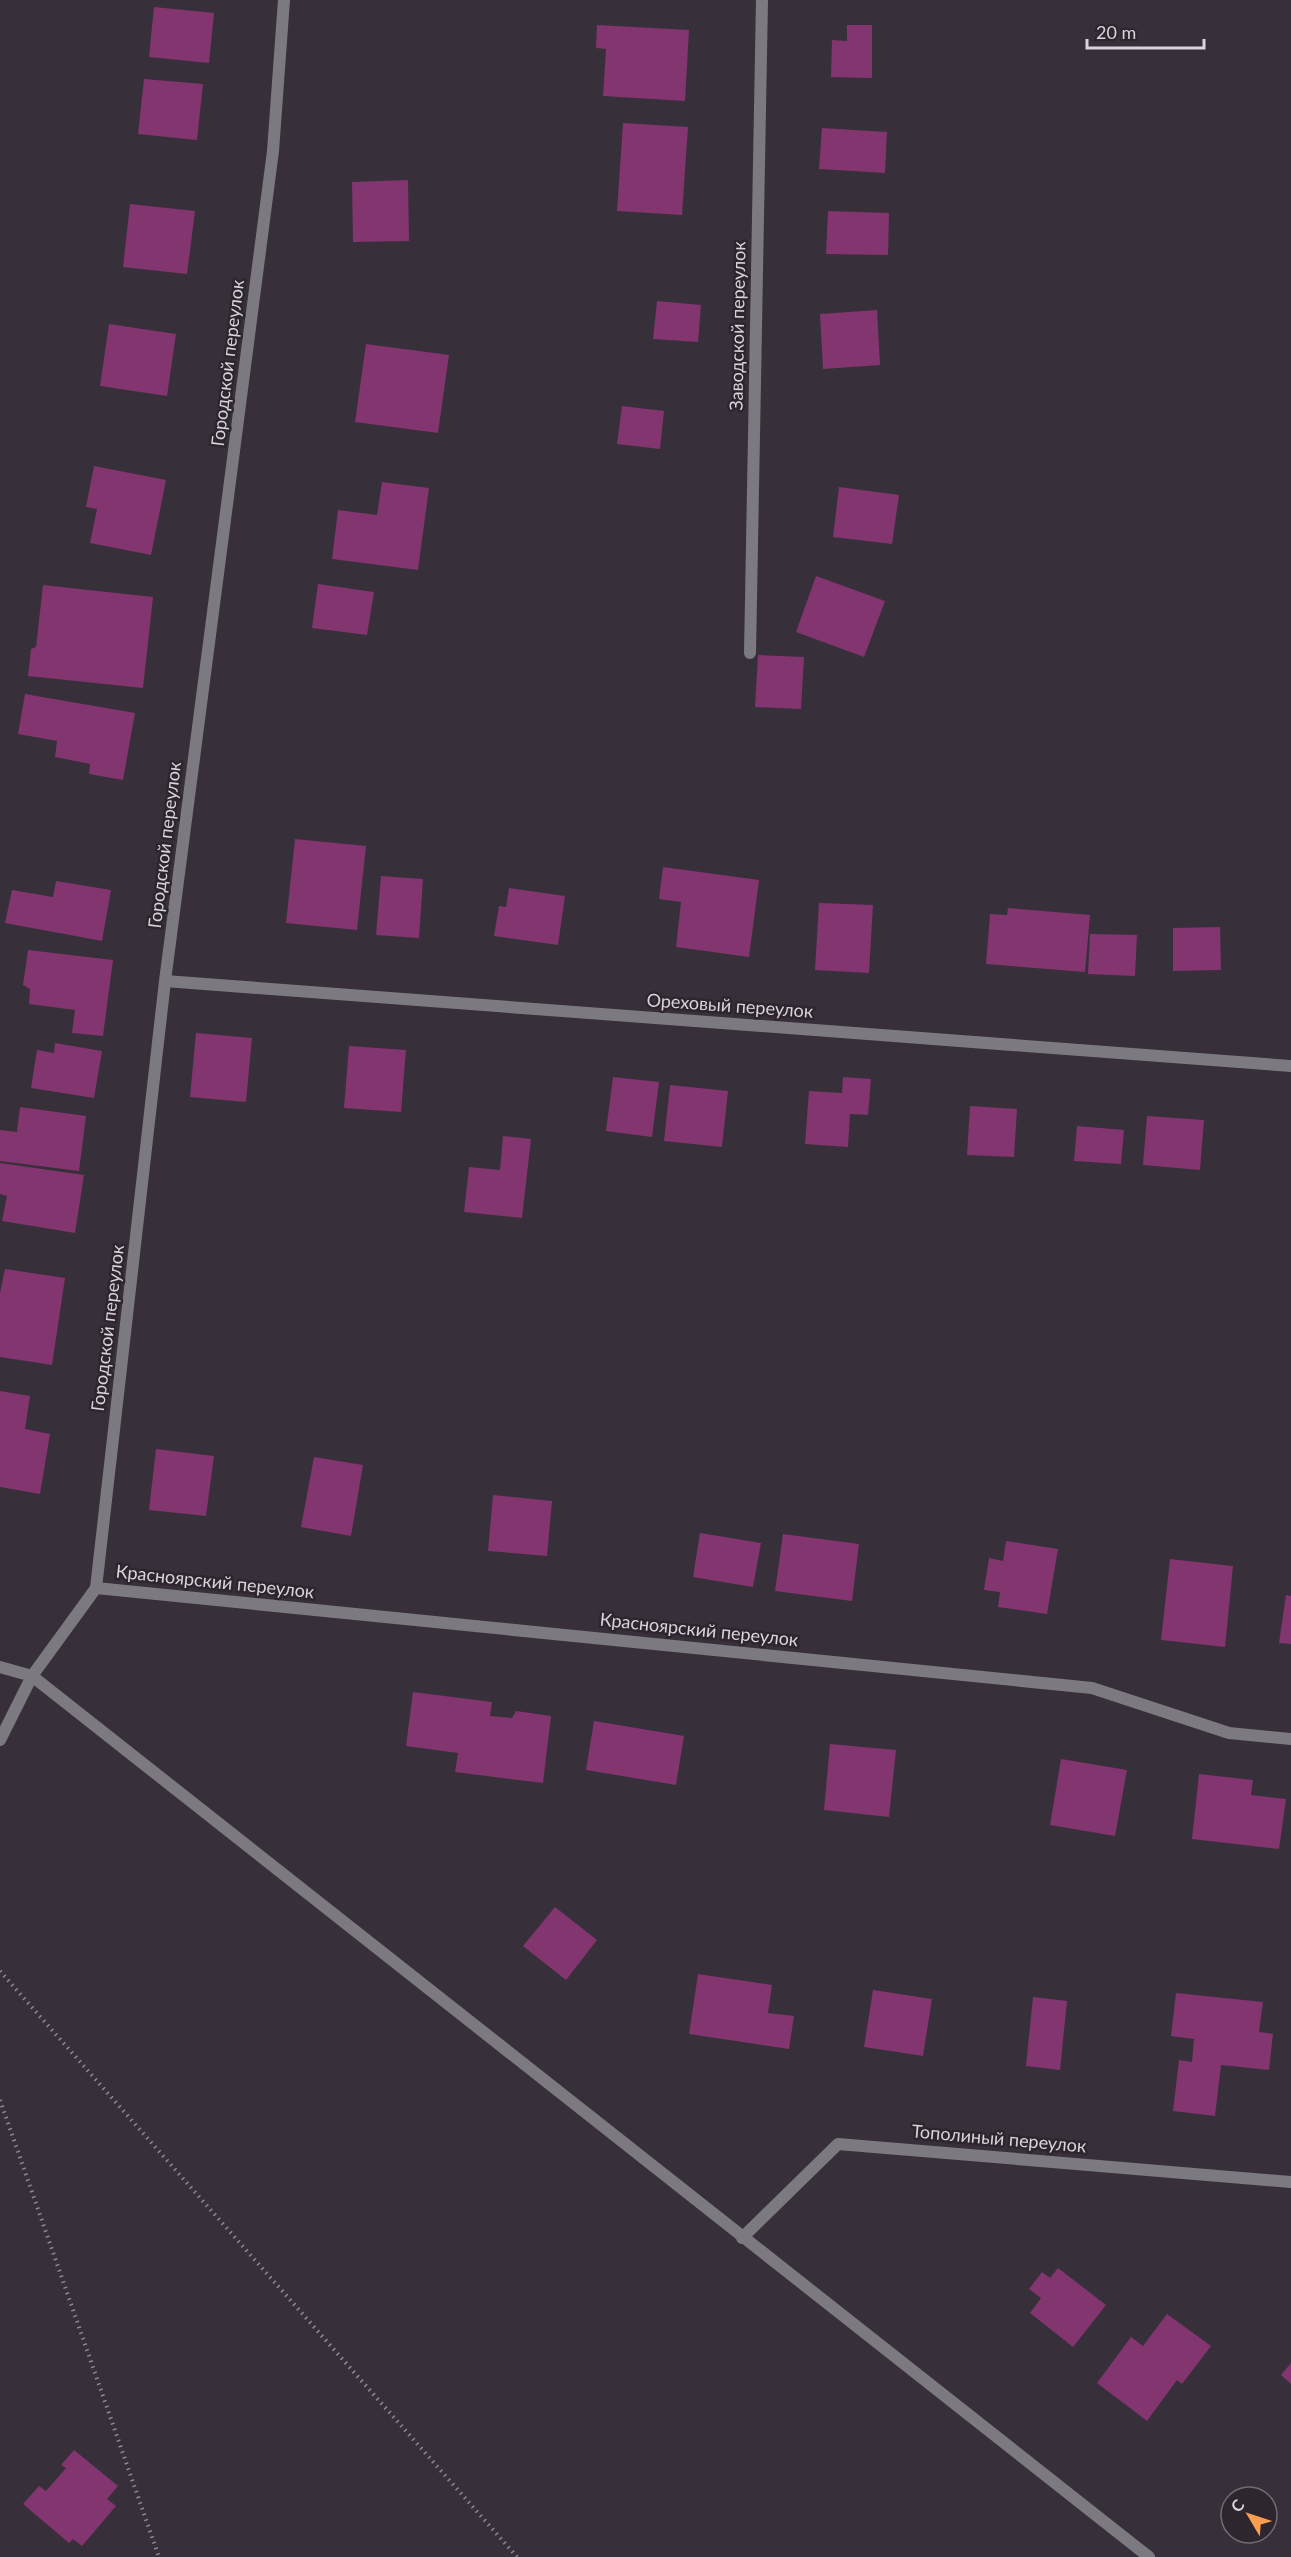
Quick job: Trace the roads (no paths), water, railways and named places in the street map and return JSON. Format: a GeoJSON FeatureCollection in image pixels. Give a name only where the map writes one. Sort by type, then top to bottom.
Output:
{"type":"FeatureCollection","features":[{"type":"Feature","properties":{"kind":"street","name":"Городской переулок"},"geometry":{"type":"LineString","coordinates":[[0,1740],[32,1676],[96,1588],[165,981],[273,151],[284,0]]}},
{"type":"Feature","properties":{"kind":"street","name":"Заводской переулок"},"geometry":{"type":"LineString","coordinates":[[750,653],[762,0]]}},
{"type":"Feature","properties":{"kind":"street","name":"Ореховый переулок"},"geometry":{"type":"LineString","coordinates":[[165,981],[1291,1066]]}},
{"type":"Feature","properties":{"kind":"street","name":"Красноярский переулок"},"geometry":{"type":"LineString","coordinates":[[96,1588],[1092,1688],[1228,1733],[1291,1739]]}},
{"type":"Feature","properties":{"kind":"street"},"geometry":{"type":"LineString","coordinates":[[0,1667],[32,1676],[1149,2557]]}},
{"type":"Feature","properties":{"kind":"street","name":"Тополиный переулок"},"geometry":{"type":"LineString","coordinates":[[742,2238],[838,2144],[1291,2182]]}}]}
